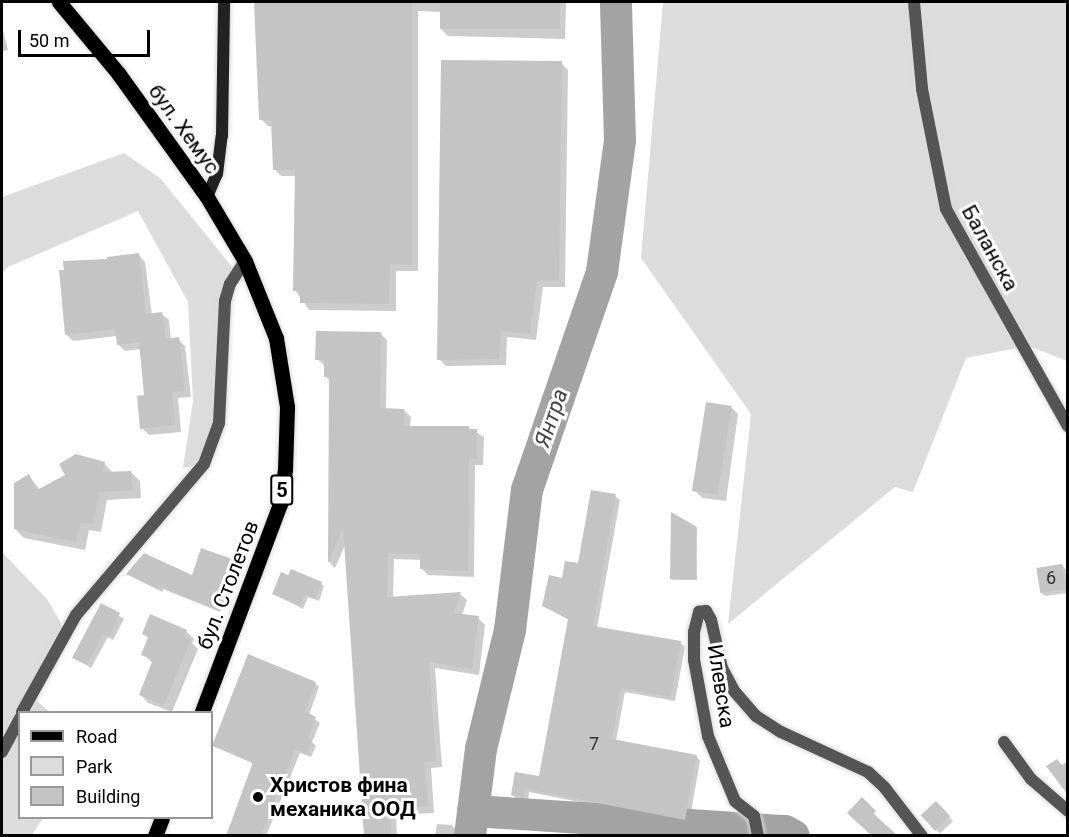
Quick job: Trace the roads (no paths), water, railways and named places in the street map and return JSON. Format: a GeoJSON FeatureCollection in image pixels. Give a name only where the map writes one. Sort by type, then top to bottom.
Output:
{"type":"FeatureCollection","features":[{"type":"Feature","properties":{"kind":"main road","name":"бул. Хемус"},"geometry":{"type":"LineString","coordinates":[[59,2],[118,73],[207,197]]}},
{"type":"Feature","properties":{"kind":"main road"},"geometry":{"type":"LineString","coordinates":[[207,197],[218,174],[222,136],[224,2]]}},
{"type":"Feature","properties":{"kind":"main road","name":"5"},"geometry":{"type":"LineString","coordinates":[[207,197],[245,261]]}},
{"type":"Feature","properties":{"kind":"main road","name":"бул. Столетов"},"geometry":{"type":"LineString","coordinates":[[202,711],[269,539],[280,504],[285,469],[287,407],[276,338],[245,261]]}},
{"type":"Feature","properties":{"kind":"main road"},"geometry":{"type":"LineString","coordinates":[[155,836],[162,819]]}},
{"type":"Feature","properties":{"kind":"street","name":"Баланска"},"geometry":{"type":"LineString","coordinates":[[914,2],[922,89],[946,209],[1068,426]]}},
{"type":"Feature","properties":{"kind":"street"},"geometry":{"type":"LineString","coordinates":[[23,711],[76,615],[204,464],[219,423],[225,301],[230,284],[245,261]]}},
{"type":"Feature","properties":{"kind":"street","name":"Илевска"},"geometry":{"type":"LineString","coordinates":[[758,836],[754,816],[735,801],[708,736],[694,660],[694,632],[699,612],[706,611],[711,620],[723,668],[735,692],[756,716],[781,732],[868,772],[885,788],[922,836]]}},
{"type":"Feature","properties":{"kind":"street"},"geometry":{"type":"LineString","coordinates":[[2,752],[18,722]]}},
{"type":"Feature","properties":{"kind":"street"},"geometry":{"type":"LineString","coordinates":[[1004,742],[1031,778],[1068,811]]}},
{"type":"Feature","properties":{"kind":"waterway","name":"Янтра"},"geometry":{"type":"LineString","coordinates":[[470,836],[481,749],[510,630],[527,490],[602,272],[620,140],[616,2]]}},
{"type":"Feature","properties":{"kind":"waterway"},"geometry":{"type":"LineString","coordinates":[[473,811],[785,831],[794,836]]}},
{"type":"Feature","properties":{"kind":"place","name":"Христов фина механика ООД"},"geometry":{"type":"Point","coordinates":[258,797]}}]}
